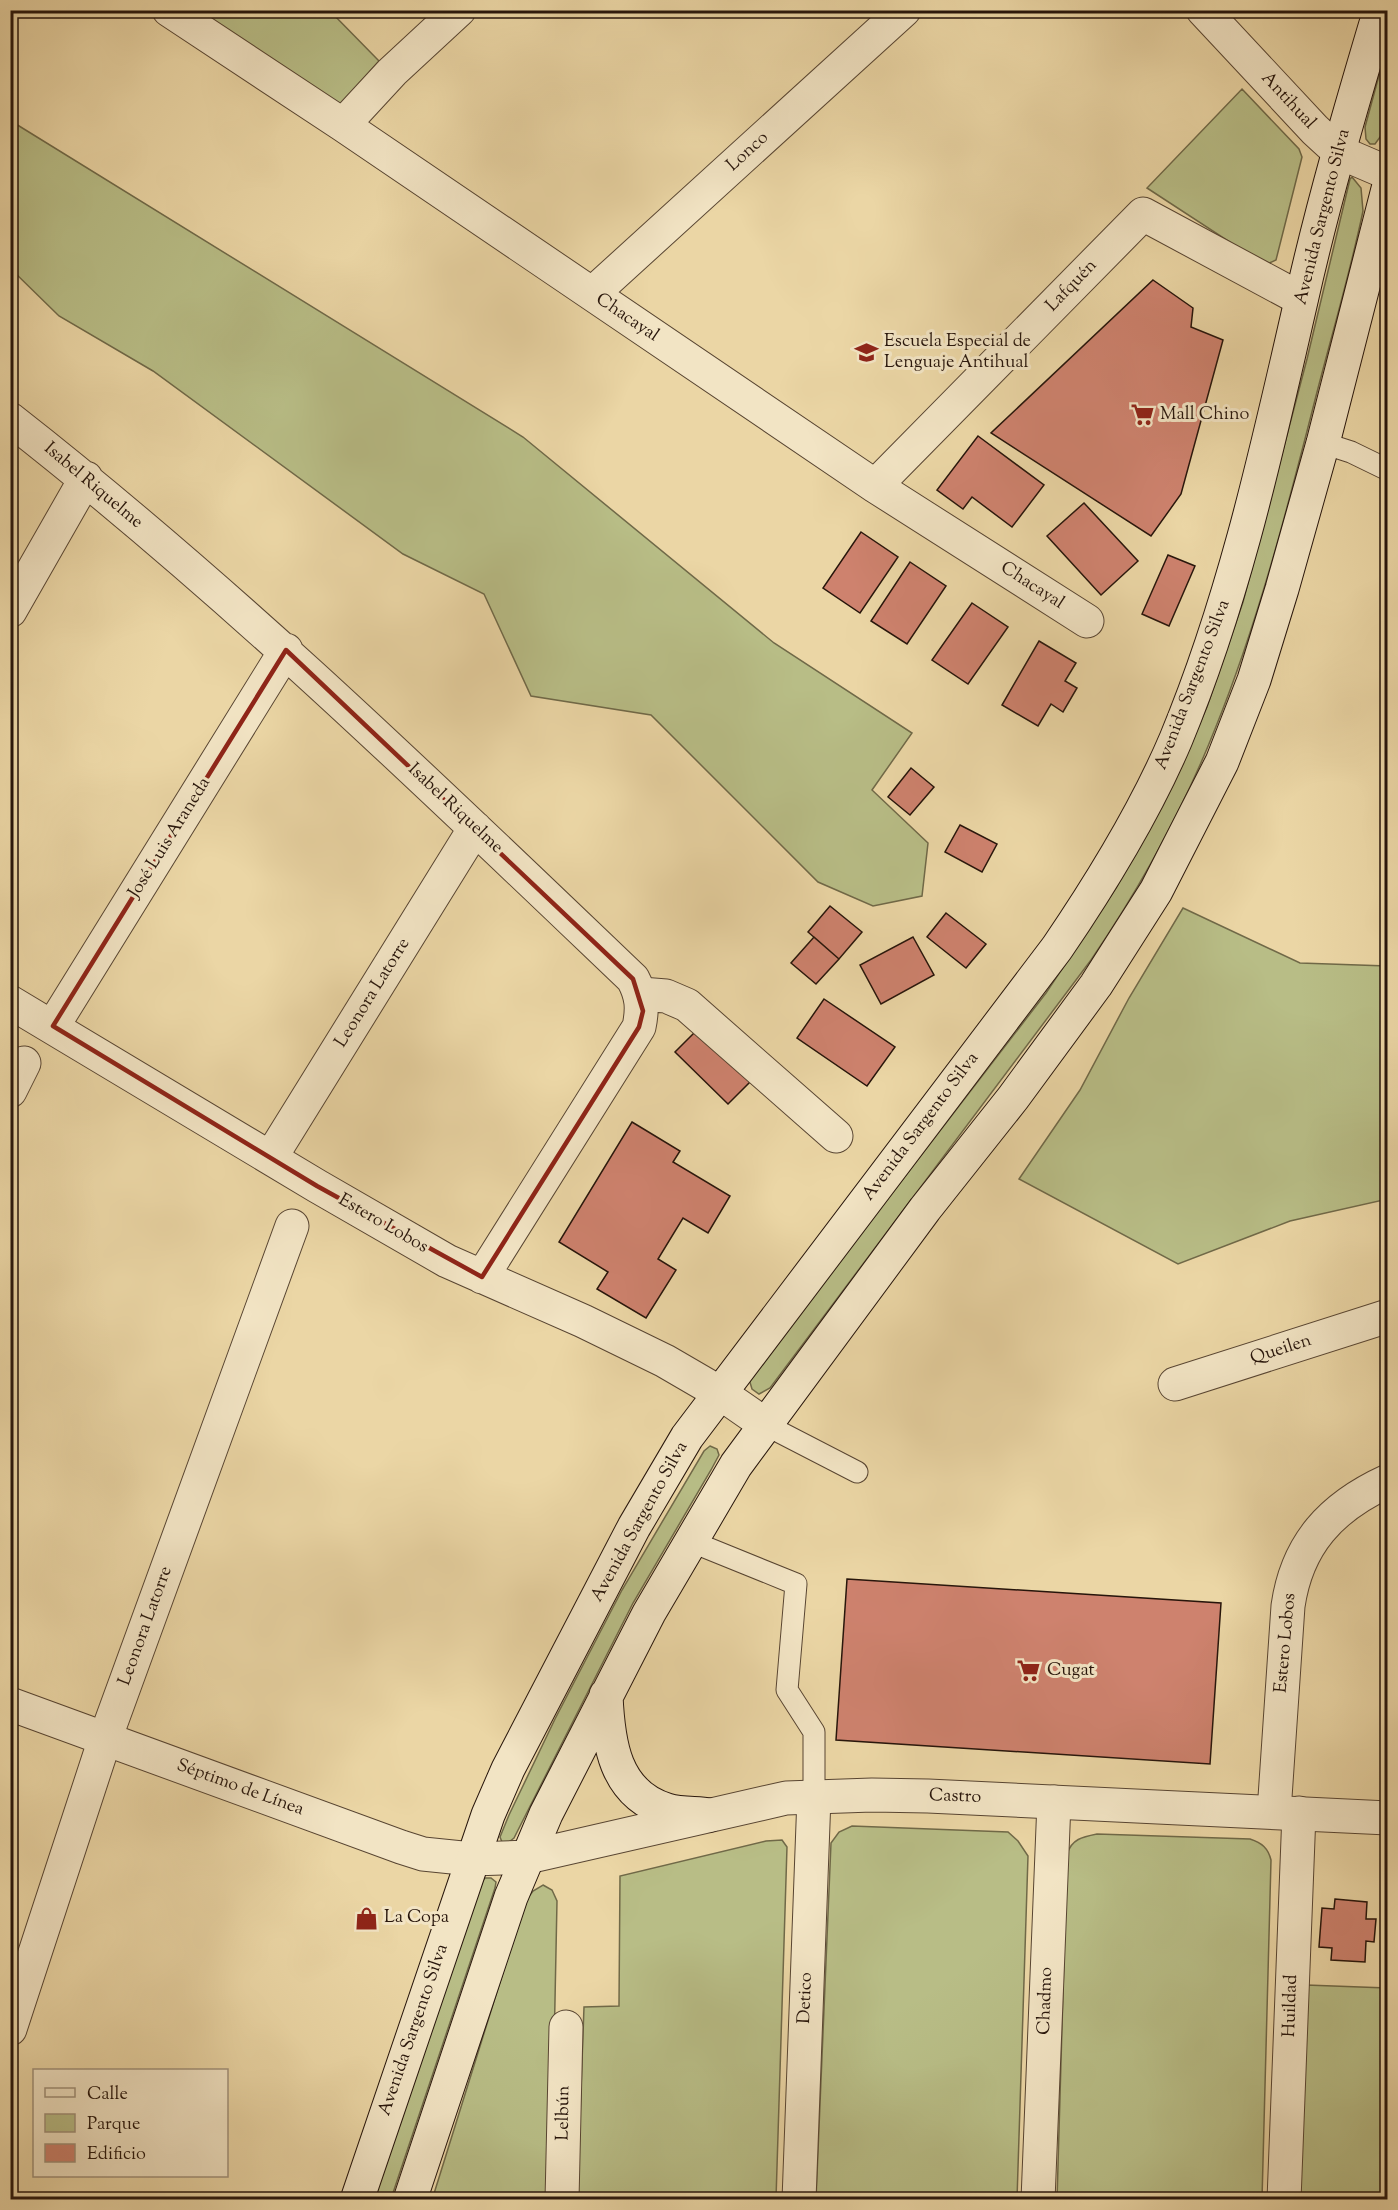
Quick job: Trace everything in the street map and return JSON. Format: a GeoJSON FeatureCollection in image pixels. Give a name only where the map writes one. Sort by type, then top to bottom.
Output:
{"type":"FeatureCollection","features":[{"type":"Feature","properties":{"kind":"street","name":"Chacayal"},"geometry":{"type":"LineString","coordinates":[[169,10],[343,125],[875,486],[1087,621]]}},
{"type":"Feature","properties":{"kind":"street"},"geometry":{"type":"LineString","coordinates":[[343,125],[392,72],[459,10]]}},
{"type":"Feature","properties":{"kind":"street","name":"Lonco"},"geometry":{"type":"LineString","coordinates":[[592,294],[904,10]]}},
{"type":"Feature","properties":{"kind":"street","name":"Antihual"},"geometry":{"type":"LineString","coordinates":[[1203,10],[1315,130],[1339,152],[1388,173]]}},
{"type":"Feature","properties":{"kind":"street","name":"Avenida Sargento Silva"},"geometry":{"type":"LineString","coordinates":[[357,2199],[488,1815],[508,1769],[634,1527],[687,1437],[1058,948],[1104,876],[1164,764],[1194,692],[1230,590],[1263,468],[1301,299],[1339,152],[1380,10]]}},
{"type":"Feature","properties":{"kind":"street"},"geometry":{"type":"LineString","coordinates":[[410,2199],[511,1897],[546,1814],[649,1612],[736,1466],[925,1209],[1013,1098],[1096,985],[1156,891],[1222,762],[1240,721],[1274,617],[1323,444],[1388,189]]}},
{"type":"Feature","properties":{"kind":"street","name":"Lafquén"},"geometry":{"type":"LineString","coordinates":[[875,486],[1143,214],[1301,299]]}},
{"type":"Feature","properties":{"kind":"street","name":"Isabel Riquelme"},"geometry":{"type":"LineString","coordinates":[[10,418],[86,477],[286,650],[633,978],[641,994]]}},
{"type":"Feature","properties":{"kind":"street"},"geometry":{"type":"LineString","coordinates":[[10,611],[86,477]]}},
{"type":"Feature","properties":{"kind":"street","name":"José Luis Araneda"},"geometry":{"type":"LineString","coordinates":[[53,1026],[286,650]]}},
{"type":"Feature","properties":{"kind":"street","name":"Leonora Latorre"},"geometry":{"type":"LineString","coordinates":[[271,1157],[475,828]]}},
{"type":"Feature","properties":{"kind":"street"},"geometry":{"type":"LineString","coordinates":[[482,1277],[639,1027],[643,1011],[641,994],[666,996],[687,1005],[836,1136]]}},
{"type":"Feature","properties":{"kind":"street","name":"Estero Lobos"},"geometry":{"type":"LineString","coordinates":[[10,1002],[431,1252],[482,1277],[584,1321],[644,1351],[720,1393],[766,1425]]}},
{"type":"Feature","properties":{"kind":"street","name":"Leonora Latorre"},"geometry":{"type":"LineString","coordinates":[[10,2029],[105,1739],[292,1226]]}},
{"type":"Feature","properties":{"kind":"street","name":"Queilen"},"geometry":{"type":"LineString","coordinates":[[1175,1384],[1388,1316]]}},
{"type":"Feature","properties":{"kind":"street","name":"Estero Lobos"},"geometry":{"type":"LineString","coordinates":[[1287,1813],[1288,1606],[1291,1582],[1307,1546],[1338,1510],[1363,1492],[1388,1481]]}},
{"type":"Feature","properties":{"kind":"street"},"geometry":{"type":"LineString","coordinates":[[606,1694],[607,1726],[613,1756],[619,1770],[630,1785],[646,1801],[669,1810],[710,1815]]}},
{"type":"Feature","properties":{"kind":"street","name":"Séptimo de Línea"},"geometry":{"type":"LineString","coordinates":[[10,1704],[423,1854],[472,1859],[528,1857]]}},
{"type":"Feature","properties":{"kind":"street","name":"Castro"},"geometry":{"type":"LineString","coordinates":[[528,1857],[786,1798],[928,1796],[1388,1818]]}},
{"type":"Feature","properties":{"kind":"street","name":"Detico"},"geometry":{"type":"LineString","coordinates":[[799,2199],[814,1797]]}},
{"type":"Feature","properties":{"kind":"street","name":"Chadmo"},"geometry":{"type":"LineString","coordinates":[[1038,2199],[1054,1802]]}},
{"type":"Feature","properties":{"kind":"street","name":"Huildad"},"geometry":{"type":"LineString","coordinates":[[1284,2199],[1287,1813]]}},
{"type":"Feature","properties":{"kind":"street","name":"Lelbún"},"geometry":{"type":"LineString","coordinates":[[562,2199],[566,2027]]}},
{"type":"Feature","properties":{"kind":"lane"},"geometry":{"type":"LineString","coordinates":[[1323,444],[1351,452],[1388,470]]}},
{"type":"Feature","properties":{"kind":"lane"},"geometry":{"type":"LineString","coordinates":[[766,1425],[857,1472]]}},
{"type":"Feature","properties":{"kind":"lane"},"geometry":{"type":"LineString","coordinates":[[690,1541],[796,1584],[787,1690],[814,1732],[814,1797]]}},
{"type":"Feature","properties":{"kind":"highlighted area"},"geometry":{"type":"Polygon","coordinates":[[[286,650],[633,979],[643,1011],[639,1027],[482,1277],[317,1186],[53,1026],[286,650]]]}},
{"type":"Feature","properties":{"kind":"green space"},"geometry":{"type":"Polygon","coordinates":[[[182,11],[330,11],[379,61],[335,111],[182,11]]]}},
{"type":"Feature","properties":{"kind":"green space"},"geometry":{"type":"Polygon","coordinates":[[[1387,46],[1387,121],[1383,133],[1375,144],[1370,144],[1366,139],[1365,127],[1387,46]]]}},
{"type":"Feature","properties":{"kind":"green space"},"geometry":{"type":"Polygon","coordinates":[[[1242,89],[1299,149],[1302,157],[1276,260],[1265,265],[1147,188],[1242,89]]]}},
{"type":"Feature","properties":{"kind":"green space"},"geometry":{"type":"Polygon","coordinates":[[[11,121],[523,437],[774,643],[912,733],[872,790],[928,843],[922,896],[873,906],[818,882],[651,715],[531,696],[484,594],[403,554],[153,371],[59,316],[11,269],[11,121]]]}},
{"type":"Feature","properties":{"kind":"green space"},"geometry":{"type":"Polygon","coordinates":[[[1352,177],[1361,188],[1363,211],[1282,524],[1245,648],[1202,759],[1175,819],[1127,905],[1091,960],[770,1388],[759,1394],[752,1389],[749,1379],[1046,993],[1116,888],[1180,768],[1207,707],[1243,602],[1352,177]]]}},
{"type":"Feature","properties":{"kind":"green space"},"geometry":{"type":"Polygon","coordinates":[[[1183,908],[1300,963],[1387,966],[1388,1199],[1290,1221],[1178,1264],[1019,1179],[1080,1090],[1129,998],[1183,908]]]}},
{"type":"Feature","properties":{"kind":"green space"},"geometry":{"type":"Polygon","coordinates":[[[710,1446],[717,1449],[719,1455],[633,1603],[514,1838],[509,1842],[502,1842],[500,1837],[509,1815],[555,1719],[622,1590],[704,1451],[710,1446]]]}},
{"type":"Feature","properties":{"kind":"green space"},"geometry":{"type":"Polygon","coordinates":[[[852,1826],[1008,1832],[1018,1841],[1028,1856],[1017,2199],[816,2199],[831,1843],[839,1832],[852,1826]]]}},
{"type":"Feature","properties":{"kind":"green space"},"geometry":{"type":"Polygon","coordinates":[[[1097,1834],[1250,1839],[1261,1844],[1268,1852],[1271,1860],[1262,2199],[1057,2200],[1067,1854],[1078,1840],[1097,1834]]]}},
{"type":"Feature","properties":{"kind":"green space"},"geometry":{"type":"Polygon","coordinates":[[[782,1840],[787,1847],[776,2199],[577,2200],[584,2007],[619,2006],[620,1876],[766,1841],[782,1840]]]}},
{"type":"Feature","properties":{"kind":"green space"},"geometry":{"type":"Polygon","coordinates":[[[485,1878],[491,1878],[496,1882],[495,1888],[391,2199],[373,2200],[480,1884],[485,1878]]]}},
{"type":"Feature","properties":{"kind":"green space"},"geometry":{"type":"Polygon","coordinates":[[[543,1885],[552,1890],[557,1901],[551,2199],[432,2200],[525,1902],[533,1891],[543,1885]]]}},
{"type":"Feature","properties":{"kind":"green space"},"geometry":{"type":"Polygon","coordinates":[[[1306,1985],[1387,1988],[1387,2199],[1295,2200],[1306,1985]]]}},
{"type":"Feature","properties":{"kind":"building"},"geometry":{"type":"Polygon","coordinates":[[[1153,280],[1193,308],[1191,327],[1223,340],[1181,494],[1151,536],[991,433],[1153,280]]]}},
{"type":"Feature","properties":{"kind":"building"},"geometry":{"type":"Polygon","coordinates":[[[978,436],[1044,485],[1012,527],[972,497],[963,509],[937,490],[978,436]]]}},
{"type":"Feature","properties":{"kind":"building"},"geometry":{"type":"Polygon","coordinates":[[[1084,503],[1138,561],[1101,595],[1047,536],[1084,503]]]}},
{"type":"Feature","properties":{"kind":"building"},"geometry":{"type":"Polygon","coordinates":[[[861,532],[898,557],[860,613],[823,588],[861,532]]]}},
{"type":"Feature","properties":{"kind":"building"},"geometry":{"type":"Polygon","coordinates":[[[1168,555],[1195,566],[1169,626],[1142,614],[1168,555]]]}},
{"type":"Feature","properties":{"kind":"building"},"geometry":{"type":"Polygon","coordinates":[[[910,562],[946,586],[907,644],[871,621],[910,562]]]}},
{"type":"Feature","properties":{"kind":"building"},"geometry":{"type":"Polygon","coordinates":[[[972,603],[1008,627],[968,684],[932,660],[972,603]]]}},
{"type":"Feature","properties":{"kind":"building"},"geometry":{"type":"Polygon","coordinates":[[[1039,641],[1076,663],[1065,681],[1077,688],[1063,712],[1051,704],[1038,726],[1002,705],[1039,641]]]}},
{"type":"Feature","properties":{"kind":"building"},"geometry":{"type":"Polygon","coordinates":[[[911,768],[934,787],[910,815],[888,797],[911,768]]]}},
{"type":"Feature","properties":{"kind":"building"},"geometry":{"type":"Polygon","coordinates":[[[960,825],[997,844],[982,872],[945,852],[960,825]]]}},
{"type":"Feature","properties":{"kind":"building"},"geometry":{"type":"Polygon","coordinates":[[[830,906],[862,932],[839,959],[808,932],[830,906]]]}},
{"type":"Feature","properties":{"kind":"building"},"geometry":{"type":"Polygon","coordinates":[[[946,913],[986,944],[966,968],[927,937],[946,913]]]}},
{"type":"Feature","properties":{"kind":"building"},"geometry":{"type":"Polygon","coordinates":[[[814,937],[839,959],[816,984],[791,963],[814,937]]]}},
{"type":"Feature","properties":{"kind":"building"},"geometry":{"type":"Polygon","coordinates":[[[913,937],[934,975],[881,1004],[860,965],[913,937]]]}},
{"type":"Feature","properties":{"kind":"building"},"geometry":{"type":"Polygon","coordinates":[[[824,999],[895,1047],[867,1086],[797,1038],[824,999]]]}},
{"type":"Feature","properties":{"kind":"building"},"geometry":{"type":"Polygon","coordinates":[[[698,1029],[751,1081],[728,1104],[675,1052],[698,1029]]]}},
{"type":"Feature","properties":{"kind":"building"},"geometry":{"type":"Polygon","coordinates":[[[632,1122],[680,1151],[673,1162],[730,1196],[708,1233],[683,1218],[658,1259],[676,1270],[646,1318],[597,1289],[608,1272],[559,1242],[632,1122]]]}},
{"type":"Feature","properties":{"kind":"building","name":"Cugat"},"geometry":{"type":"Polygon","coordinates":[[[847,1579],[1221,1603],[1210,1764],[836,1740],[847,1579]]]}},
{"type":"Feature","properties":{"kind":"building"},"geometry":{"type":"Polygon","coordinates":[[[1335,1899],[1367,1902],[1366,1919],[1376,1919],[1374,1942],[1366,1941],[1365,1962],[1331,1960],[1332,1948],[1319,1947],[1322,1908],[1334,1909],[1335,1899]]]}},
{"type":"Feature","properties":{"kind":"place","name":"Escuela Especial de Lenguaje Antihual"},"geometry":{"type":"Point","coordinates":[866,352]}},
{"type":"Feature","properties":{"kind":"place","name":"Mall Chino"},"geometry":{"type":"Point","coordinates":[1142,415]}},
{"type":"Feature","properties":{"kind":"place","name":"Cugat"},"geometry":{"type":"Point","coordinates":[1029,1671]}},
{"type":"Feature","properties":{"kind":"place","name":"La Copa"},"geometry":{"type":"Point","coordinates":[366,1918]}}]}
